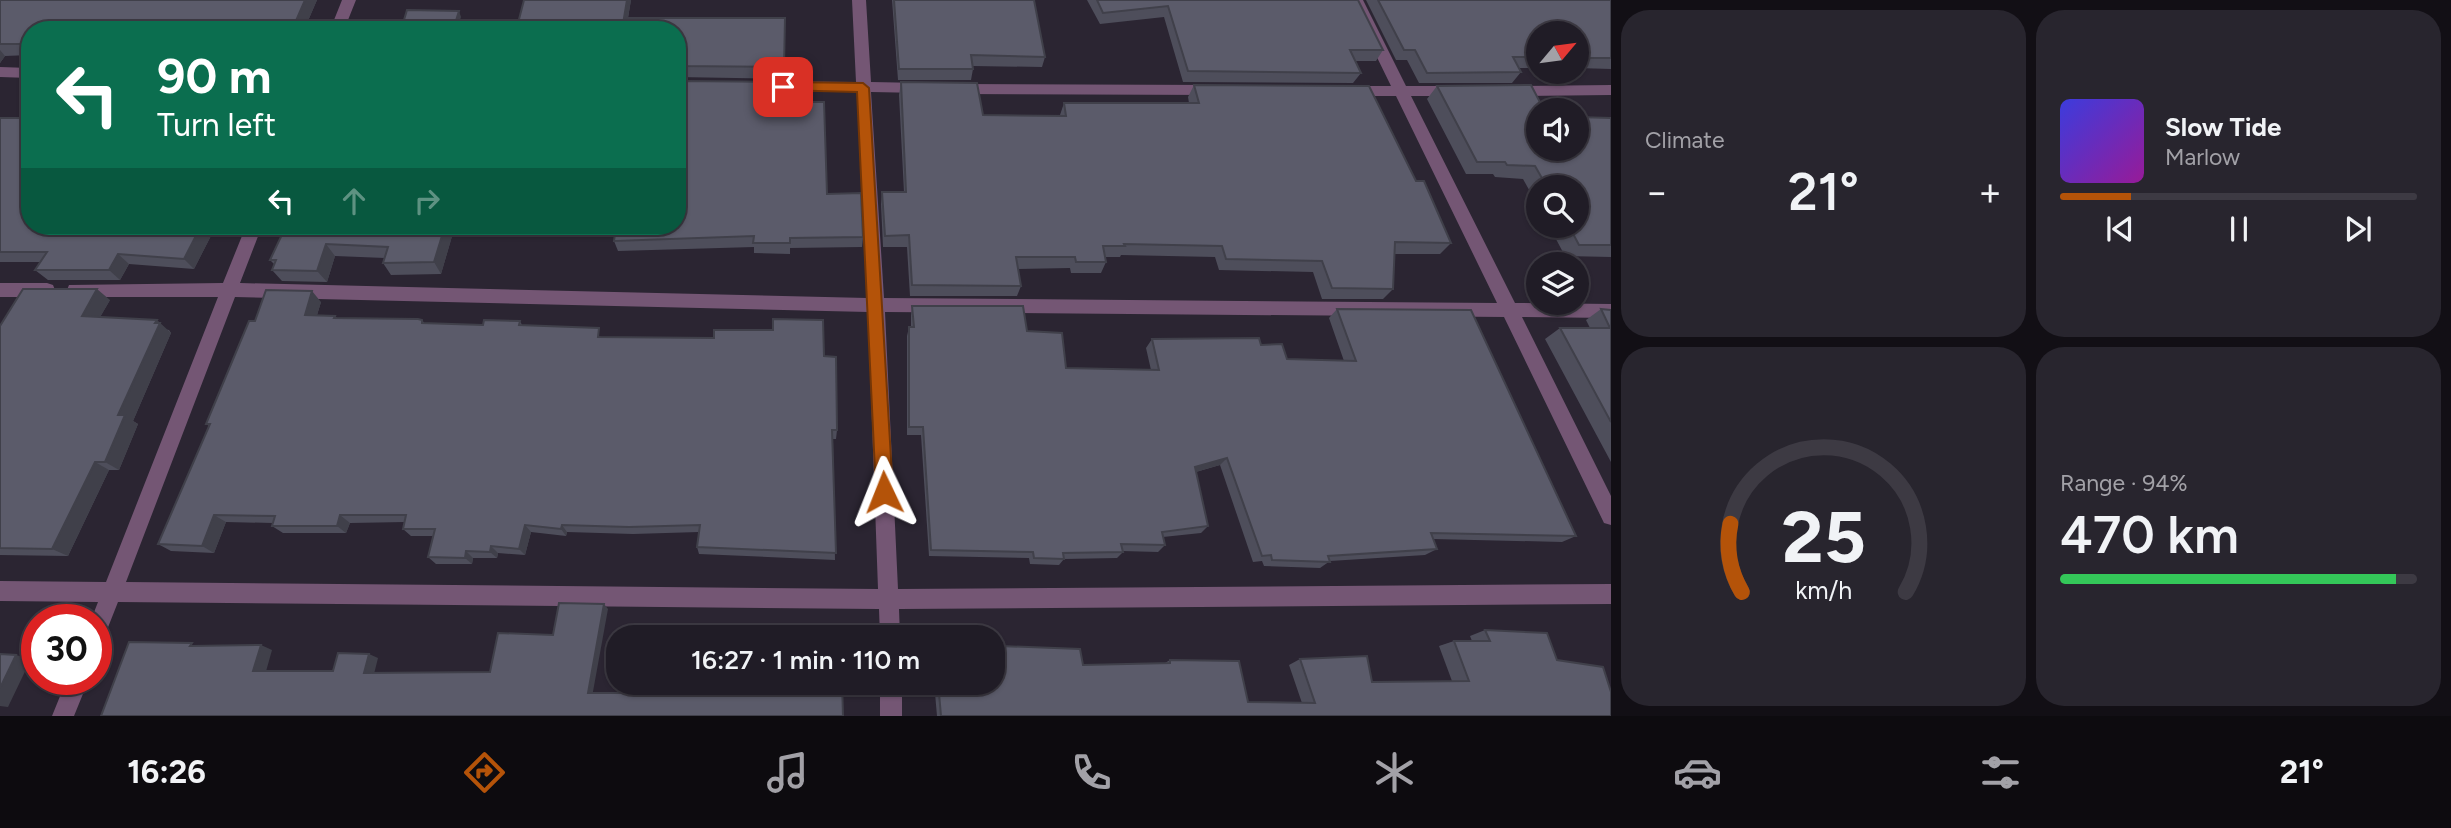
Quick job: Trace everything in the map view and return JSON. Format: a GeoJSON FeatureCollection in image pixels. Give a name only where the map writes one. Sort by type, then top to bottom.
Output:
{"type":"FeatureCollection","features":[{"type":"Feature","properties":{"kind":"street"},"geometry":{"type":"LineString","coordinates":[[341,21],[349,0]]}},
{"type":"Feature","properties":{"kind":"street"},"geometry":{"type":"LineString","coordinates":[[859,0],[890,625]]}},
{"type":"Feature","properties":{"kind":"street"},"geometry":{"type":"LineString","coordinates":[[1356,0],[1611,516]]}},
{"type":"Feature","properties":{"kind":"street"},"geometry":{"type":"LineString","coordinates":[[0,72],[21,73]]}},
{"type":"Feature","properties":{"kind":"street"},"geometry":{"type":"LineString","coordinates":[[744,86],[1236,90]]}},
{"type":"Feature","properties":{"kind":"street"},"geometry":{"type":"LineString","coordinates":[[1500,91],[1611,90]]}},
{"type":"Feature","properties":{"kind":"street"},"geometry":{"type":"LineString","coordinates":[[1333,91],[1472,91]]}},
{"type":"Feature","properties":{"kind":"street"},"geometry":{"type":"LineString","coordinates":[[108,604],[250,235]]}},
{"type":"Feature","properties":{"kind":"street"},"geometry":{"type":"LineString","coordinates":[[0,289],[227,290],[876,305],[1611,312]]}},
{"type":"Feature","properties":{"kind":"street"},"geometry":{"type":"LineString","coordinates":[[0,590],[889,599],[1611,594]]}},
{"type":"Feature","properties":{"kind":"street"},"geometry":{"type":"LineString","coordinates":[[63,716],[72,695]]}},
{"type":"Feature","properties":{"kind":"street"},"geometry":{"type":"LineString","coordinates":[[891,695],[891,716]]}},
{"type":"Feature","properties":{"kind":"building"},"geometry":{"type":"Polygon","coordinates":[[[0,0],[305,0],[296,21],[21,21],[21,44],[0,44],[0,0]]]}},
{"type":"Feature","properties":{"kind":"building"},"geometry":{"type":"Polygon","coordinates":[[[524,0],[627,0],[624,18],[785,18],[784,67],[686,66],[686,21],[519,21],[524,0]]]}},
{"type":"Feature","properties":{"kind":"building"},"geometry":{"type":"Polygon","coordinates":[[[894,0],[1034,0],[1045,57],[971,55],[973,69],[899,69],[894,0]]]}},
{"type":"Feature","properties":{"kind":"building"},"geometry":{"type":"Polygon","coordinates":[[[1097,0],[1358,0],[1383,50],[1350,50],[1361,73],[1188,71],[1168,6],[1103,13],[1097,0]]]}},
{"type":"Feature","properties":{"kind":"building"},"geometry":{"type":"Polygon","coordinates":[[[1378,0],[1611,0],[1611,58],[1589,58],[1589,21],[1526,21],[1526,57],[1513,57],[1521,72],[1427,73],[1415,50],[1404,50],[1378,0]]]}},
{"type":"Feature","properties":{"kind":"building"},"geometry":{"type":"Polygon","coordinates":[[[407,10],[459,11],[456,21],[404,21],[407,10]]]}},
{"type":"Feature","properties":{"kind":"building"},"geometry":{"type":"Polygon","coordinates":[[[686,81],[784,82],[784,102],[824,102],[827,194],[861,193],[863,237],[790,238],[790,243],[753,243],[754,236],[614,241],[615,235],[686,235],[686,81]]]}},
{"type":"Feature","properties":{"kind":"building"},"geometry":{"type":"Polygon","coordinates":[[[901,82],[977,83],[983,115],[1066,116],[1064,103],[1199,103],[1194,85],[1369,86],[1416,181],[1424,181],[1451,243],[1395,242],[1393,289],[1332,288],[1322,261],[1226,259],[1222,246],[1124,244],[1125,246],[1103,246],[1106,262],[1076,262],[1075,257],[1016,257],[1021,286],[912,285],[909,235],[885,236],[882,192],[906,192],[901,82]]]}},
{"type":"Feature","properties":{"kind":"building"},"geometry":{"type":"Polygon","coordinates":[[[1531,85],[1538,98],[1526,98],[1526,161],[1589,161],[1589,117],[1611,118],[1611,245],[1579,245],[1575,238],[1589,238],[1589,175],[1540,175],[1535,166],[1477,162],[1437,86],[1531,85]]]}},
{"type":"Feature","properties":{"kind":"building"},"geometry":{"type":"Polygon","coordinates":[[[0,118],[21,118],[21,235],[196,235],[184,259],[118,254],[109,270],[35,270],[47,252],[0,252],[0,118]]]}},
{"type":"Feature","properties":{"kind":"building"},"geometry":{"type":"Polygon","coordinates":[[[282,235],[442,235],[434,262],[383,263],[388,247],[326,244],[317,271],[272,270],[276,260],[270,260],[282,235]]]}},
{"type":"Feature","properties":{"kind":"building"},"geometry":{"type":"Polygon","coordinates":[[[23,289],[97,289],[82,316],[157,320],[155,323],[160,323],[118,415],[125,415],[105,462],[95,462],[52,549],[0,548],[0,326],[23,289]]]}},
{"type":"Feature","properties":{"kind":"building"},"geometry":{"type":"Polygon","coordinates":[[[266,290],[312,291],[305,315],[418,319],[422,320],[422,323],[483,325],[484,320],[520,321],[519,325],[599,328],[598,337],[714,338],[714,330],[773,330],[773,319],[823,320],[824,356],[836,357],[837,430],[832,430],[836,553],[697,547],[700,525],[562,525],[561,529],[525,525],[519,549],[491,546],[490,552],[466,551],[465,558],[428,557],[435,529],[403,529],[406,515],[340,515],[337,526],[272,526],[275,516],[214,515],[202,546],[158,544],[210,424],[206,424],[249,321],[255,321],[266,290]]]}},
{"type":"Feature","properties":{"kind":"building"},"geometry":{"type":"Polygon","coordinates":[[[912,306],[1023,306],[1027,331],[1062,333],[1066,368],[1159,370],[1152,339],[1259,338],[1261,345],[1282,344],[1287,359],[1356,361],[1337,309],[1471,310],[1576,536],[1431,533],[1437,549],[1328,556],[1330,562],[1272,560],[1271,555],[1262,556],[1227,458],[1195,467],[1208,526],[1162,532],[1165,545],[1121,544],[1123,552],[1063,553],[1064,559],[1034,558],[1033,552],[931,550],[923,427],[909,427],[909,327],[914,327],[912,306]]]}},
{"type":"Feature","properties":{"kind":"building"},"geometry":{"type":"Polygon","coordinates":[[[1601,309],[1611,310],[1611,422],[1560,328],[1610,328],[1601,309]]]}},
{"type":"Feature","properties":{"kind":"building"},"geometry":{"type":"Polygon","coordinates":[[[559,603],[604,604],[588,693],[842,695],[843,716],[101,716],[109,695],[112,695],[112,687],[129,642],[192,643],[190,646],[261,645],[253,671],[333,671],[338,653],[369,654],[364,673],[490,672],[498,633],[553,635],[559,603]]]}},
{"type":"Feature","properties":{"kind":"building"},"geometry":{"type":"Polygon","coordinates":[[[1485,630],[1547,633],[1557,660],[1603,667],[1611,692],[1611,716],[941,716],[939,695],[1005,695],[1005,646],[1080,649],[1083,665],[1170,663],[1170,660],[1239,661],[1248,702],[1315,703],[1300,659],[1367,656],[1372,682],[1469,681],[1454,641],[1490,641],[1485,630]]]}},
{"type":"Feature","properties":{"kind":"building"},"geometry":{"type":"Polygon","coordinates":[[[0,654],[16,655],[0,688],[0,654]]]}},
{"type":"Feature","properties":{"kind":"route"},"geometry":{"type":"LineString","coordinates":[[783,87],[863,88],[884,492]]}}]}
